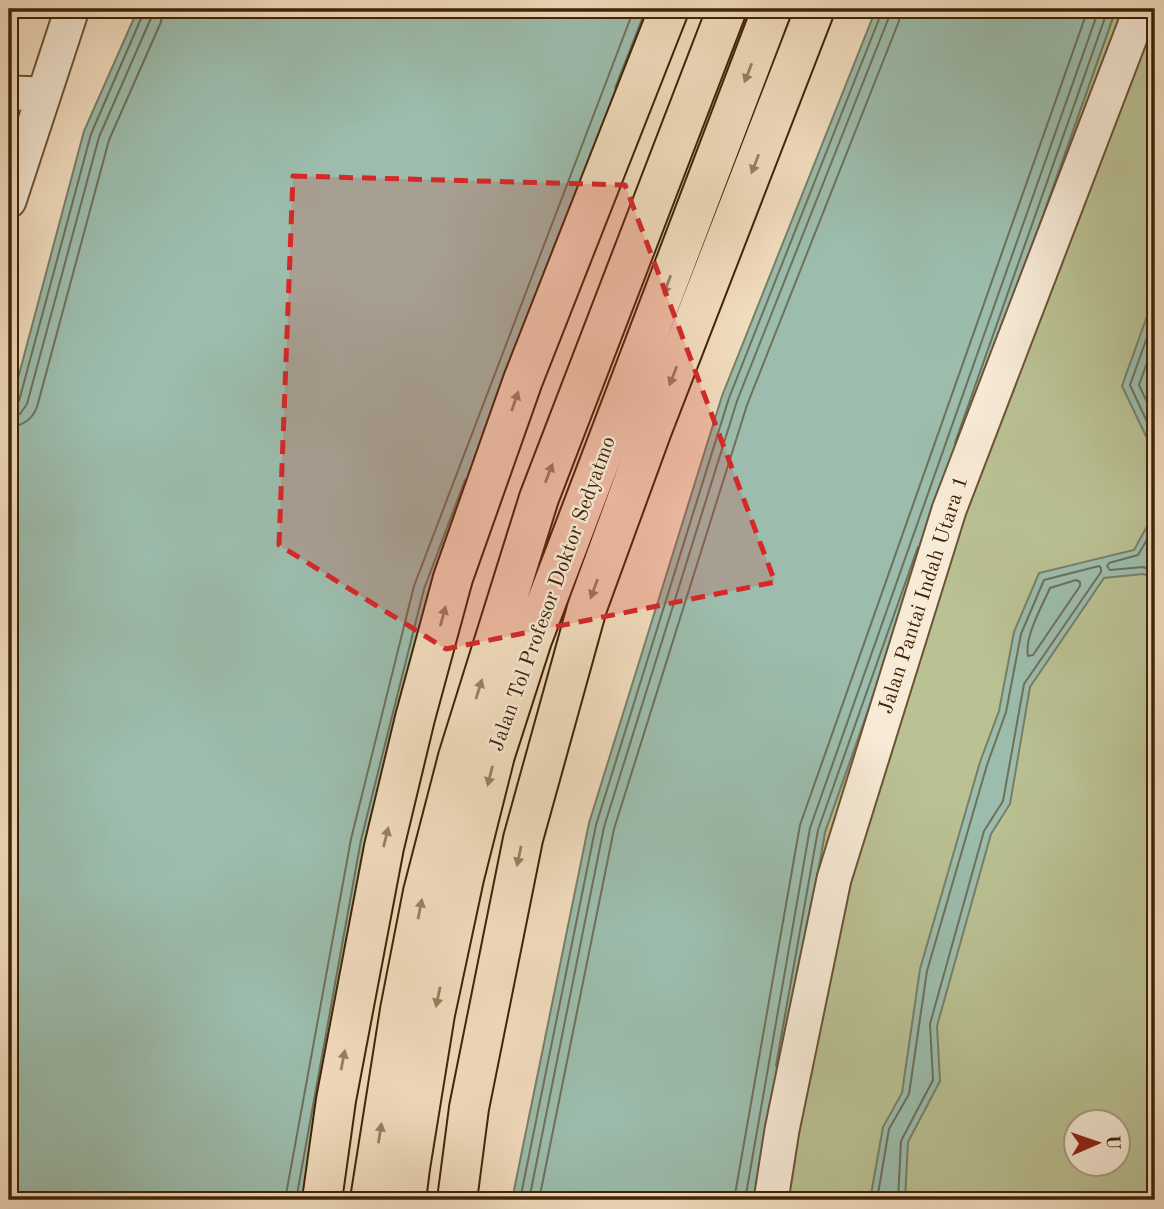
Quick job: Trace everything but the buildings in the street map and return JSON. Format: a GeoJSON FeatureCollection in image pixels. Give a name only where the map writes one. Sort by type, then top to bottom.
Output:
{"type":"FeatureCollection","features":[{"type":"Feature","properties":{"kind":"highway"},"geometry":{"type":"LineString","coordinates":[[322,1200],[336,1100],[384,847],[453,578],[523,380],[669,9]]}},
{"type":"Feature","properties":{"kind":"highway","name":"Jalan Tol Profesor Doktor Sedyatmo"},"geometry":{"type":"LineString","coordinates":[[370,1200],[400,1010],[418,918],[458,757],[539,498],[727,9]]}},
{"type":"Feature","properties":{"kind":"highway","name":"Jalan Tol Profesor Doktor Sedyatmo"},"geometry":{"type":"LineString","coordinates":[[406,1200],[435,1014],[464,878],[495,755],[532,640],[772,9]]}},
{"type":"Feature","properties":{"kind":"highway","name":"Jalan Tol Profesor Doktor Sedyatmo"},"geometry":{"type":"LineString","coordinates":[[457,1200],[469,1108],[523,839],[587,608],[652,430],[815,9]]}},
{"type":"Feature","properties":{"kind":"street"},"geometry":{"type":"LineString","coordinates":[[9,201],[25,93],[50,9]]}},
{"type":"Feature","properties":{"kind":"street"},"geometry":{"type":"LineString","coordinates":[[25,93],[72,9]]}},
{"type":"Feature","properties":{"kind":"street","name":"Jalan Pantai Indah Utara 1"},"geometry":{"type":"LineString","coordinates":[[771,1200],[782,1130],[838,866],[950,510],[1141,9]]}},
{"type":"Feature","properties":{"kind":"highlighted area"},"geometry":{"type":"Polygon","coordinates":[[[293,176],[625,185],[775,582],[446,649],[279,545],[293,176]]]}},
{"type":"Feature","properties":{"kind":"shaded area"},"geometry":{"type":"Polygon","coordinates":[[[1116,9],[1155,9],[1155,1200],[760,1200],[825,832],[1116,9]]]}},
{"type":"Feature","properties":{"kind":"water"},"geometry":{"type":"Polygon","coordinates":[[[138,9],[663,9],[439,594],[311,1200],[9,1200],[9,412],[84,131],[138,9]]]}},
{"type":"Feature","properties":{"kind":"water"},"geometry":{"type":"Polygon","coordinates":[[[876,9],[1116,9],[825,832],[760,1200],[512,1200],[589,823],[722,396],[876,9]]]}},
{"type":"Feature","properties":{"kind":"water"},"geometry":{"type":"Polygon","coordinates":[[[1155,294],[1153,404],[1155,455],[1122,386],[1155,294]]]}},
{"type":"Feature","properties":{"kind":"water"},"geometry":{"type":"Polygon","coordinates":[[[1155,512],[1155,578],[1143,574],[1104,578],[1030,687],[1010,804],[991,834],[937,1026],[940,1081],[908,1142],[905,1200],[870,1200],[883,1127],[902,1093],[920,969],[980,762],[999,711],[1014,632],[1039,573],[1134,550],[1155,512]]]}}]}
